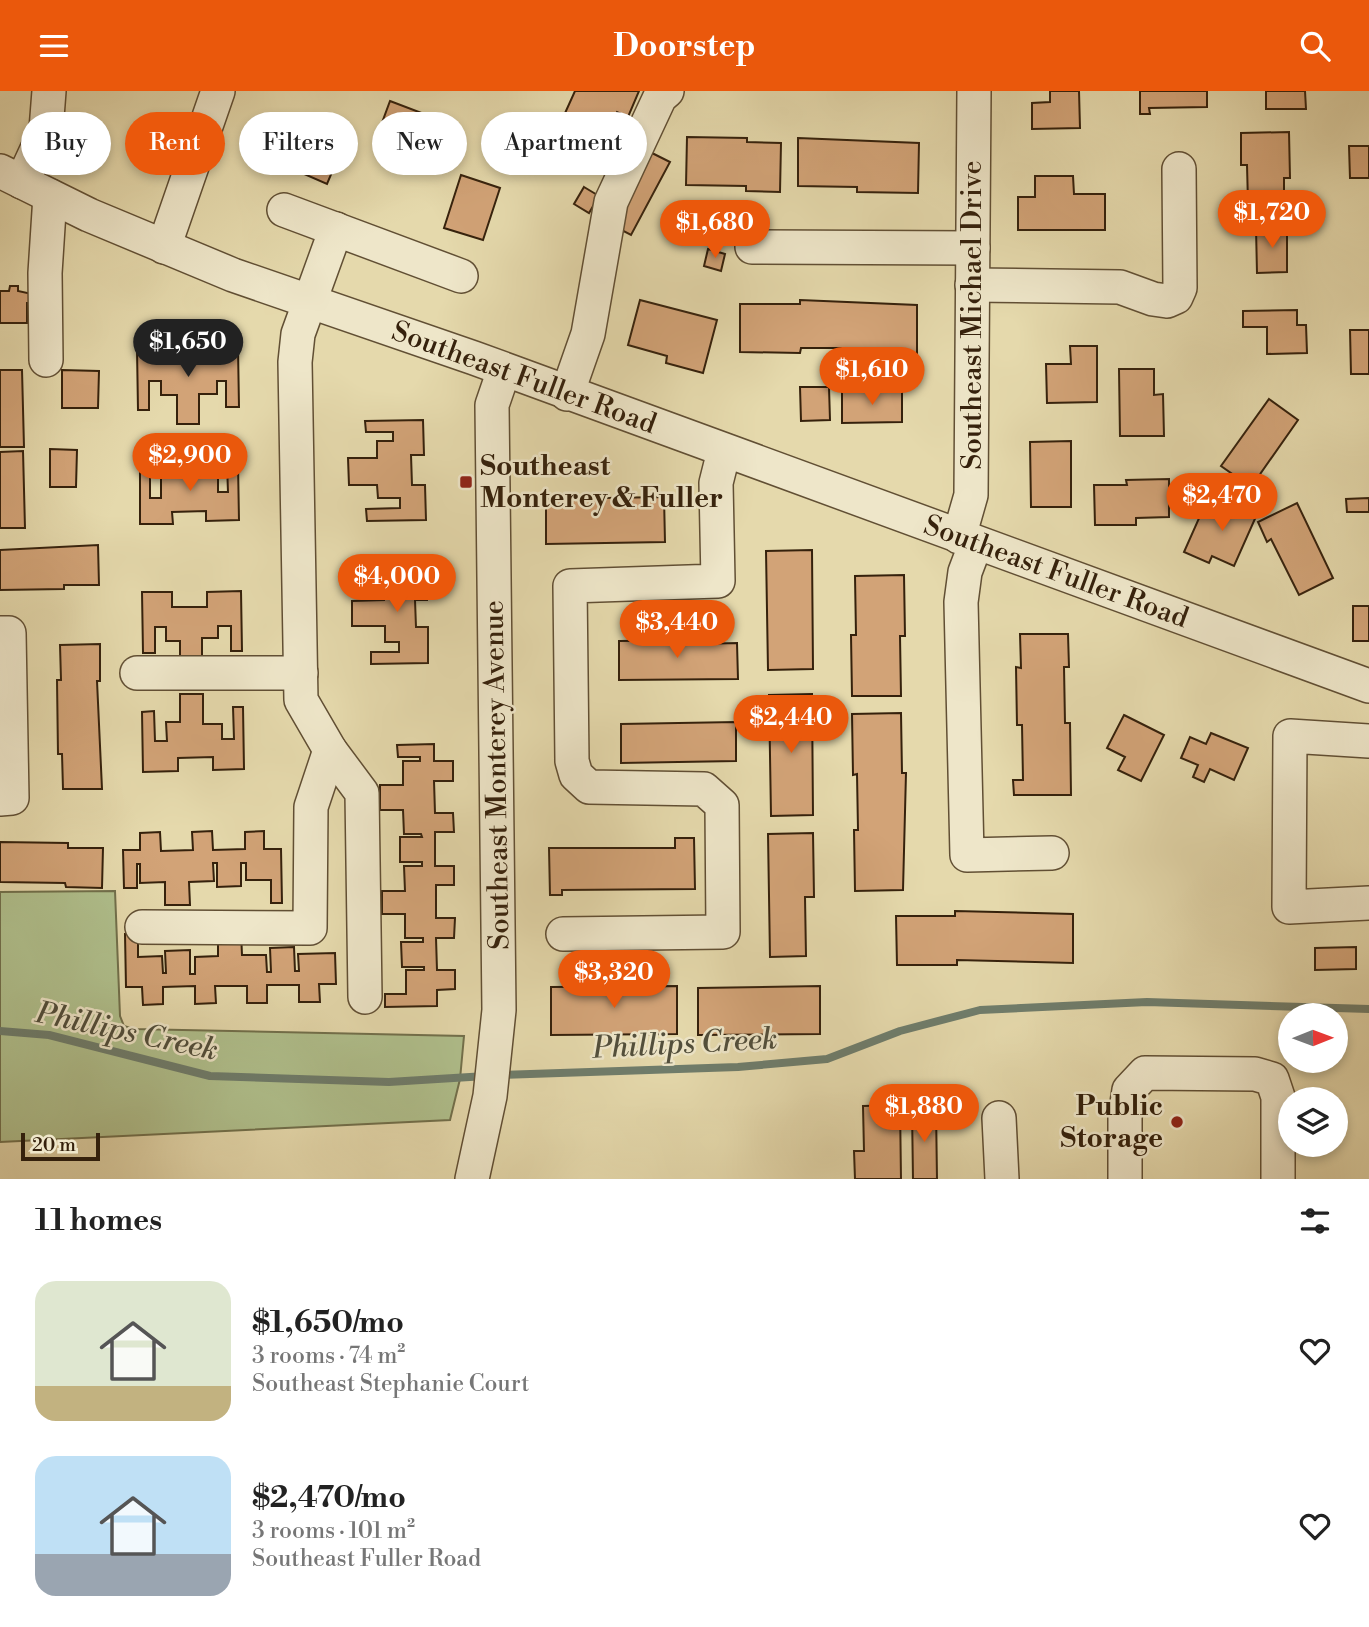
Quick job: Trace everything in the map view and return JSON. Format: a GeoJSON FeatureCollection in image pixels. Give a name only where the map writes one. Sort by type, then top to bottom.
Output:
{"type":"FeatureCollection","features":[{"type":"Feature","properties":{"kind":"street"},"geometry":{"type":"LineString","coordinates":[[46,360],[45,273],[24,183],[46,130],[49,91]]}},
{"type":"Feature","properties":{"kind":"street"},"geometry":{"type":"LineString","coordinates":[[164,247],[218,91]]}},
{"type":"Feature","properties":{"kind":"street"},"geometry":{"type":"LineString","coordinates":[[567,394],[591,322],[605,223],[611,202],[660,97],[667,91]]}},
{"type":"Feature","properties":{"kind":"street","name":"Southeast Michael Drive"},"geometry":{"type":"LineString","coordinates":[[974,91],[971,495],[961,602],[967,855],[1052,853]]}},
{"type":"Feature","properties":{"kind":"street"},"geometry":{"type":"LineString","coordinates":[[972,285],[1120,287],[1153,299],[1167,301],[1176,297],[1180,288],[1179,169]]}},
{"type":"Feature","properties":{"kind":"street","name":"Southeast Fuller Road"},"geometry":{"type":"LineString","coordinates":[[24,183],[164,247],[1369,687]]}},
{"type":"Feature","properties":{"kind":"street"},"geometry":{"type":"LineString","coordinates":[[284,210],[461,276]]}},
{"type":"Feature","properties":{"kind":"street"},"geometry":{"type":"LineString","coordinates":[[336,229],[298,334],[295,362],[301,700],[330,750],[362,793],[365,997]]}},
{"type":"Feature","properties":{"kind":"street"},"geometry":{"type":"LineString","coordinates":[[752,247],[972,248]]}},
{"type":"Feature","properties":{"kind":"street","name":"Southeast Monterey Avenue"},"geometry":{"type":"LineString","coordinates":[[472,1179],[498,1037],[492,405],[504,370]]}},
{"type":"Feature","properties":{"kind":"street"},"geometry":{"type":"LineString","coordinates":[[563,934],[723,932],[722,805],[704,789],[589,787],[576,775],[572,761],[570,586],[718,582],[716,483],[724,451]]}},
{"type":"Feature","properties":{"kind":"street"},"geometry":{"type":"LineString","coordinates":[[0,633],[9,633],[12,798],[0,799]]}},
{"type":"Feature","properties":{"kind":"street"},"geometry":{"type":"LineString","coordinates":[[137,673],[301,673]]}},
{"type":"Feature","properties":{"kind":"street"},"geometry":{"type":"LineString","coordinates":[[1369,741],[1290,736],[1289,907],[1369,904]]}},
{"type":"Feature","properties":{"kind":"street"},"geometry":{"type":"LineString","coordinates":[[142,927],[310,928],[311,807],[330,750]]}},
{"type":"Feature","properties":{"kind":"street"},"geometry":{"type":"LineString","coordinates":[[1125,1179],[1125,1117],[1129,1090],[1145,1073],[1255,1074],[1272,1079],[1278,1097],[1278,1179]]}},
{"type":"Feature","properties":{"kind":"street"},"geometry":{"type":"LineString","coordinates":[[999,1118],[1002,1179]]}},
{"type":"Feature","properties":{"kind":"green space"},"geometry":{"type":"Polygon","coordinates":[[[115,891],[120,1016],[124,1026],[134,1029],[464,1036],[460,1079],[450,1120],[0,1142],[0,892],[115,891]]]}},
{"type":"Feature","properties":{"kind":"building"},"geometry":{"type":"Polygon","coordinates":[[[575,91],[639,91],[630,112],[566,112],[575,91]]]}},
{"type":"Feature","properties":{"kind":"building"},"geometry":{"type":"Polygon","coordinates":[[[1050,91],[1079,91],[1080,128],[1032,129],[1032,103],[1050,102],[1050,91]]]}},
{"type":"Feature","properties":{"kind":"building"},"geometry":{"type":"Polygon","coordinates":[[[1140,91],[1207,91],[1207,107],[1149,108],[1150,114],[1140,114],[1140,91]]]}},
{"type":"Feature","properties":{"kind":"building"},"geometry":{"type":"Polygon","coordinates":[[[1266,91],[1305,91],[1306,109],[1266,109],[1266,91]]]}},
{"type":"Feature","properties":{"kind":"building"},"geometry":{"type":"Polygon","coordinates":[[[390,101],[419,112],[386,112],[390,101]]]}},
{"type":"Feature","properties":{"kind":"building"},"geometry":{"type":"Polygon","coordinates":[[[1289,132],[1290,178],[1284,178],[1284,203],[1248,203],[1247,165],[1241,165],[1241,133],[1289,132]]]}},
{"type":"Feature","properties":{"kind":"building"},"geometry":{"type":"Polygon","coordinates":[[[687,137],[747,138],[747,142],[781,143],[780,192],[746,191],[746,186],[686,185],[687,137]]]}},
{"type":"Feature","properties":{"kind":"building"},"geometry":{"type":"Polygon","coordinates":[[[798,138],[919,143],[918,193],[857,192],[857,187],[798,186],[798,138]]]}},
{"type":"Feature","properties":{"kind":"building"},"geometry":{"type":"Polygon","coordinates":[[[1349,146],[1369,146],[1369,178],[1350,178],[1349,146]]]}},
{"type":"Feature","properties":{"kind":"building"},"geometry":{"type":"Polygon","coordinates":[[[650,152],[670,162],[631,235],[612,225],[638,175],[647,175],[647,158],[650,152]]]}},
{"type":"Feature","properties":{"kind":"building"},"geometry":{"type":"Polygon","coordinates":[[[306,175],[331,175],[327,184],[306,175]]]}},
{"type":"Feature","properties":{"kind":"building"},"geometry":{"type":"Polygon","coordinates":[[[461,175],[500,188],[483,240],[444,228],[461,175]]]}},
{"type":"Feature","properties":{"kind":"building"},"geometry":{"type":"Polygon","coordinates":[[[1035,176],[1073,176],[1074,194],[1105,194],[1105,230],[1018,230],[1018,197],[1035,197],[1035,176]]]}},
{"type":"Feature","properties":{"kind":"building"},"geometry":{"type":"Polygon","coordinates":[[[584,187],[599,196],[589,213],[574,204],[584,187]]]}},
{"type":"Feature","properties":{"kind":"building"},"geometry":{"type":"Polygon","coordinates":[[[1256,228],[1287,228],[1287,272],[1257,273],[1256,228]]]}},
{"type":"Feature","properties":{"kind":"building"},"geometry":{"type":"Polygon","coordinates":[[[708,249],[725,254],[721,271],[704,266],[708,249]]]}},
{"type":"Feature","properties":{"kind":"building"},"geometry":{"type":"Polygon","coordinates":[[[10,286],[18,286],[18,291],[32,294],[32,303],[27,303],[27,323],[0,323],[0,291],[9,291],[10,286]]]}},
{"type":"Feature","properties":{"kind":"building"},"geometry":{"type":"Polygon","coordinates":[[[640,300],[717,320],[703,373],[666,363],[667,356],[628,345],[640,300]]]}},
{"type":"Feature","properties":{"kind":"building"},"geometry":{"type":"Polygon","coordinates":[[[800,300],[917,305],[917,354],[856,354],[856,348],[801,348],[800,353],[740,352],[740,304],[800,304],[800,300]]]}},
{"type":"Feature","properties":{"kind":"building"},"geometry":{"type":"Polygon","coordinates":[[[1297,310],[1297,325],[1306,325],[1307,353],[1267,354],[1267,327],[1243,327],[1243,311],[1297,310]]]}},
{"type":"Feature","properties":{"kind":"building"},"geometry":{"type":"Polygon","coordinates":[[[1350,330],[1369,330],[1369,374],[1351,374],[1350,330]]]}},
{"type":"Feature","properties":{"kind":"building"},"geometry":{"type":"Polygon","coordinates":[[[1070,346],[1097,346],[1097,402],[1047,403],[1046,364],[1071,364],[1070,346]]]}},
{"type":"Feature","properties":{"kind":"building"},"geometry":{"type":"Polygon","coordinates":[[[201,348],[238,348],[239,407],[226,407],[226,381],[217,381],[217,394],[199,394],[199,424],[177,424],[177,395],[161,395],[161,381],[149,381],[149,410],[138,410],[137,349],[170,349],[170,364],[201,364],[201,348]]]}},
{"type":"Feature","properties":{"kind":"building"},"geometry":{"type":"Polygon","coordinates":[[[1119,369],[1154,369],[1154,395],[1163,394],[1164,436],[1120,436],[1119,369]]]}},
{"type":"Feature","properties":{"kind":"building"},"geometry":{"type":"Polygon","coordinates":[[[0,370],[22,370],[24,447],[0,447],[0,370]]]}},
{"type":"Feature","properties":{"kind":"building"},"geometry":{"type":"Polygon","coordinates":[[[62,370],[99,371],[98,408],[62,408],[62,370]]]}},
{"type":"Feature","properties":{"kind":"building"},"geometry":{"type":"Polygon","coordinates":[[[800,387],[829,387],[830,420],[801,421],[800,387]]]}},
{"type":"Feature","properties":{"kind":"building"},"geometry":{"type":"Polygon","coordinates":[[[902,390],[902,422],[842,423],[842,391],[902,390]]]}},
{"type":"Feature","properties":{"kind":"building"},"geometry":{"type":"Polygon","coordinates":[[[1269,399],[1298,420],[1251,487],[1221,466],[1269,399]]]}},
{"type":"Feature","properties":{"kind":"building"},"geometry":{"type":"Polygon","coordinates":[[[423,420],[424,455],[411,455],[412,485],[425,485],[426,520],[367,521],[366,509],[400,508],[400,498],[378,498],[377,485],[349,485],[348,458],[377,458],[377,441],[393,441],[393,432],[366,432],[365,421],[423,420]]]}},
{"type":"Feature","properties":{"kind":"building"},"geometry":{"type":"Polygon","coordinates":[[[1071,441],[1071,507],[1031,507],[1030,442],[1071,441]]]}},
{"type":"Feature","properties":{"kind":"building"},"geometry":{"type":"Polygon","coordinates":[[[50,449],[77,450],[76,487],[50,487],[50,449]]]}},
{"type":"Feature","properties":{"kind":"building"},"geometry":{"type":"Polygon","coordinates":[[[23,451],[25,528],[0,528],[0,452],[23,451]]]}},
{"type":"Feature","properties":{"kind":"building"},"geometry":{"type":"Polygon","coordinates":[[[179,451],[200,451],[200,475],[218,475],[218,492],[228,492],[227,464],[238,464],[239,520],[206,521],[206,511],[172,512],[173,524],[140,524],[140,468],[150,468],[150,498],[161,498],[161,476],[179,475],[179,451]]]}},
{"type":"Feature","properties":{"kind":"building"},"geometry":{"type":"Polygon","coordinates":[[[1169,479],[1169,517],[1136,518],[1136,525],[1095,525],[1094,485],[1127,485],[1126,480],[1169,479]]]}},
{"type":"Feature","properties":{"kind":"building"},"geometry":{"type":"Polygon","coordinates":[[[664,497],[665,542],[546,544],[546,499],[664,497]]]}},
{"type":"Feature","properties":{"kind":"building"},"geometry":{"type":"Polygon","coordinates":[[[1227,498],[1258,512],[1234,566],[1212,556],[1209,563],[1184,552],[1204,507],[1220,514],[1227,498]]]}},
{"type":"Feature","properties":{"kind":"building"},"geometry":{"type":"Polygon","coordinates":[[[1369,498],[1369,512],[1347,512],[1346,499],[1369,498]]]}},
{"type":"Feature","properties":{"kind":"building"},"geometry":{"type":"Polygon","coordinates":[[[1297,503],[1333,578],[1299,595],[1271,539],[1267,542],[1258,522],[1297,503]]]}},
{"type":"Feature","properties":{"kind":"building"},"geometry":{"type":"Polygon","coordinates":[[[98,545],[99,585],[64,585],[64,589],[0,590],[0,550],[98,545]]]}},
{"type":"Feature","properties":{"kind":"building"},"geometry":{"type":"Polygon","coordinates":[[[812,550],[813,669],[768,670],[766,551],[812,550]]]}},
{"type":"Feature","properties":{"kind":"building"},"geometry":{"type":"Polygon","coordinates":[[[372,563],[426,563],[427,600],[415,600],[416,627],[428,627],[428,663],[371,664],[371,652],[399,652],[399,642],[385,642],[385,626],[352,626],[352,601],[384,600],[383,582],[400,582],[400,573],[372,573],[372,563]]]}},
{"type":"Feature","properties":{"kind":"building"},"geometry":{"type":"Polygon","coordinates":[[[904,575],[905,636],[900,636],[901,696],[852,696],[851,635],[856,635],[855,576],[904,575]]]}},
{"type":"Feature","properties":{"kind":"building"},"geometry":{"type":"Polygon","coordinates":[[[241,591],[242,651],[231,651],[231,626],[218,626],[218,638],[202,638],[202,668],[180,669],[180,641],[166,641],[166,627],[155,627],[155,653],[143,653],[142,592],[172,592],[172,607],[207,607],[207,592],[241,591]]]}},
{"type":"Feature","properties":{"kind":"building"},"geometry":{"type":"Polygon","coordinates":[[[1353,606],[1369,606],[1369,641],[1353,641],[1353,606]]]}},
{"type":"Feature","properties":{"kind":"building"},"geometry":{"type":"Polygon","coordinates":[[[1020,634],[1068,634],[1069,667],[1064,667],[1065,723],[1070,723],[1071,795],[1014,795],[1013,780],[1023,780],[1022,725],[1017,725],[1016,667],[1021,668],[1020,634]]]}},
{"type":"Feature","properties":{"kind":"building"},"geometry":{"type":"Polygon","coordinates":[[[699,640],[699,644],[737,643],[738,679],[619,680],[619,641],[699,640]]]}},
{"type":"Feature","properties":{"kind":"building"},"geometry":{"type":"Polygon","coordinates":[[[100,644],[100,681],[97,681],[102,789],[63,789],[62,754],[58,754],[57,680],[61,680],[60,645],[100,644]]]}},
{"type":"Feature","properties":{"kind":"building"},"geometry":{"type":"Polygon","coordinates":[[[180,694],[203,694],[203,724],[222,724],[222,739],[234,739],[233,707],[243,707],[244,769],[213,770],[213,757],[178,758],[178,771],[143,772],[142,712],[154,711],[155,741],[167,741],[166,722],[180,722],[180,694]]]}},
{"type":"Feature","properties":{"kind":"building"},"geometry":{"type":"Polygon","coordinates":[[[812,694],[813,815],[771,816],[769,695],[812,694]]]}},
{"type":"Feature","properties":{"kind":"building"},"geometry":{"type":"Polygon","coordinates":[[[901,713],[902,773],[906,773],[903,890],[855,891],[854,830],[858,830],[857,774],[853,775],[852,714],[901,713]]]}},
{"type":"Feature","properties":{"kind":"building"},"geometry":{"type":"Polygon","coordinates":[[[1124,715],[1164,735],[1141,781],[1118,770],[1125,757],[1107,748],[1124,715]]]}},
{"type":"Feature","properties":{"kind":"building"},"geometry":{"type":"Polygon","coordinates":[[[736,722],[736,761],[621,763],[621,724],[736,722]]]}},
{"type":"Feature","properties":{"kind":"building"},"geometry":{"type":"Polygon","coordinates":[[[1211,733],[1248,748],[1234,780],[1210,769],[1204,782],[1193,777],[1198,765],[1181,758],[1190,737],[1206,744],[1211,733]]]}},
{"type":"Feature","properties":{"kind":"building"},"geometry":{"type":"Polygon","coordinates":[[[434,744],[434,761],[453,761],[453,781],[434,781],[435,813],[453,813],[454,832],[435,832],[435,866],[454,866],[454,885],[436,885],[436,918],[455,918],[454,938],[436,938],[437,970],[455,970],[455,989],[437,990],[437,1006],[385,1007],[385,994],[406,994],[406,970],[424,970],[424,967],[402,967],[401,942],[423,942],[423,938],[405,938],[405,914],[382,914],[382,891],[405,891],[404,866],[422,866],[422,862],[400,862],[400,837],[422,837],[421,834],[404,834],[403,810],[380,810],[380,785],[403,785],[403,761],[420,761],[420,757],[398,757],[397,745],[434,744]]]}},
{"type":"Feature","properties":{"kind":"building"},"geometry":{"type":"Polygon","coordinates":[[[212,831],[213,850],[245,849],[245,832],[264,831],[264,849],[281,849],[282,903],[271,903],[271,880],[246,880],[246,863],[241,863],[241,886],[217,887],[217,863],[213,863],[214,881],[189,882],[190,905],[165,905],[165,882],[140,883],[140,864],[137,864],[137,888],[124,888],[123,850],[140,850],[140,833],[160,832],[161,851],[193,850],[192,832],[212,831]]]}},
{"type":"Feature","properties":{"kind":"building"},"geometry":{"type":"Polygon","coordinates":[[[813,833],[814,897],[805,897],[806,956],[770,957],[768,834],[813,833]]]}},
{"type":"Feature","properties":{"kind":"building"},"geometry":{"type":"Polygon","coordinates":[[[675,838],[694,838],[695,889],[562,890],[562,895],[550,895],[549,848],[675,848],[675,838]]]}},
{"type":"Feature","properties":{"kind":"building"},"geometry":{"type":"Polygon","coordinates":[[[0,842],[68,843],[68,848],[103,848],[102,888],[66,887],[65,883],[0,882],[0,842]]]}},
{"type":"Feature","properties":{"kind":"building"},"geometry":{"type":"Polygon","coordinates":[[[955,911],[1073,914],[1073,963],[957,960],[957,965],[897,965],[896,916],[955,916],[955,911]]]}},
{"type":"Feature","properties":{"kind":"building"},"geometry":{"type":"Polygon","coordinates":[[[241,932],[242,955],[266,955],[267,972],[271,972],[270,948],[294,947],[295,971],[299,971],[298,954],[335,953],[336,984],[319,984],[320,1002],[299,1002],[299,985],[267,985],[267,1003],[247,1003],[247,986],[215,986],[216,1003],[195,1004],[195,986],[163,987],[163,1004],[143,1005],[142,987],[126,987],[125,934],[138,933],[138,957],[162,956],[163,973],[166,973],[165,951],[190,950],[190,974],[195,974],[195,957],[218,956],[218,933],[241,932]]]}},
{"type":"Feature","properties":{"kind":"building"},"geometry":{"type":"Polygon","coordinates":[[[1356,947],[1356,969],[1315,970],[1315,948],[1356,947]]]}},
{"type":"Feature","properties":{"kind":"building"},"geometry":{"type":"Polygon","coordinates":[[[677,986],[677,1034],[551,1035],[551,987],[677,986]]]}},
{"type":"Feature","properties":{"kind":"building"},"geometry":{"type":"Polygon","coordinates":[[[820,986],[820,1034],[698,1035],[698,988],[820,986]]]}},
{"type":"Feature","properties":{"kind":"building"},"geometry":{"type":"Polygon","coordinates":[[[900,1105],[901,1179],[855,1179],[854,1151],[864,1151],[863,1106],[900,1105]]]}},
{"type":"Feature","properties":{"kind":"building"},"geometry":{"type":"Polygon","coordinates":[[[912,1109],[936,1109],[937,1179],[913,1179],[912,1109]]]}},
{"type":"Feature","properties":{"kind":"waterway","name":"Phillips Creek"},"geometry":{"type":"LineString","coordinates":[[499,1075],[738,1067],[827,1059],[900,1031],[980,1010],[1147,1002],[1369,1009]]}},
{"type":"Feature","properties":{"kind":"waterway","name":"Phillips Creek"},"geometry":{"type":"LineString","coordinates":[[0,1031],[49,1035],[210,1076],[389,1082],[486,1076]]}},
{"type":"Feature","properties":{"kind":"place","name":"Southeast Monterey & Fuller"},"geometry":{"type":"Point","coordinates":[466,482]}},
{"type":"Feature","properties":{"kind":"place","name":"Public Storage"},"geometry":{"type":"Point","coordinates":[1177,1122]}}]}
